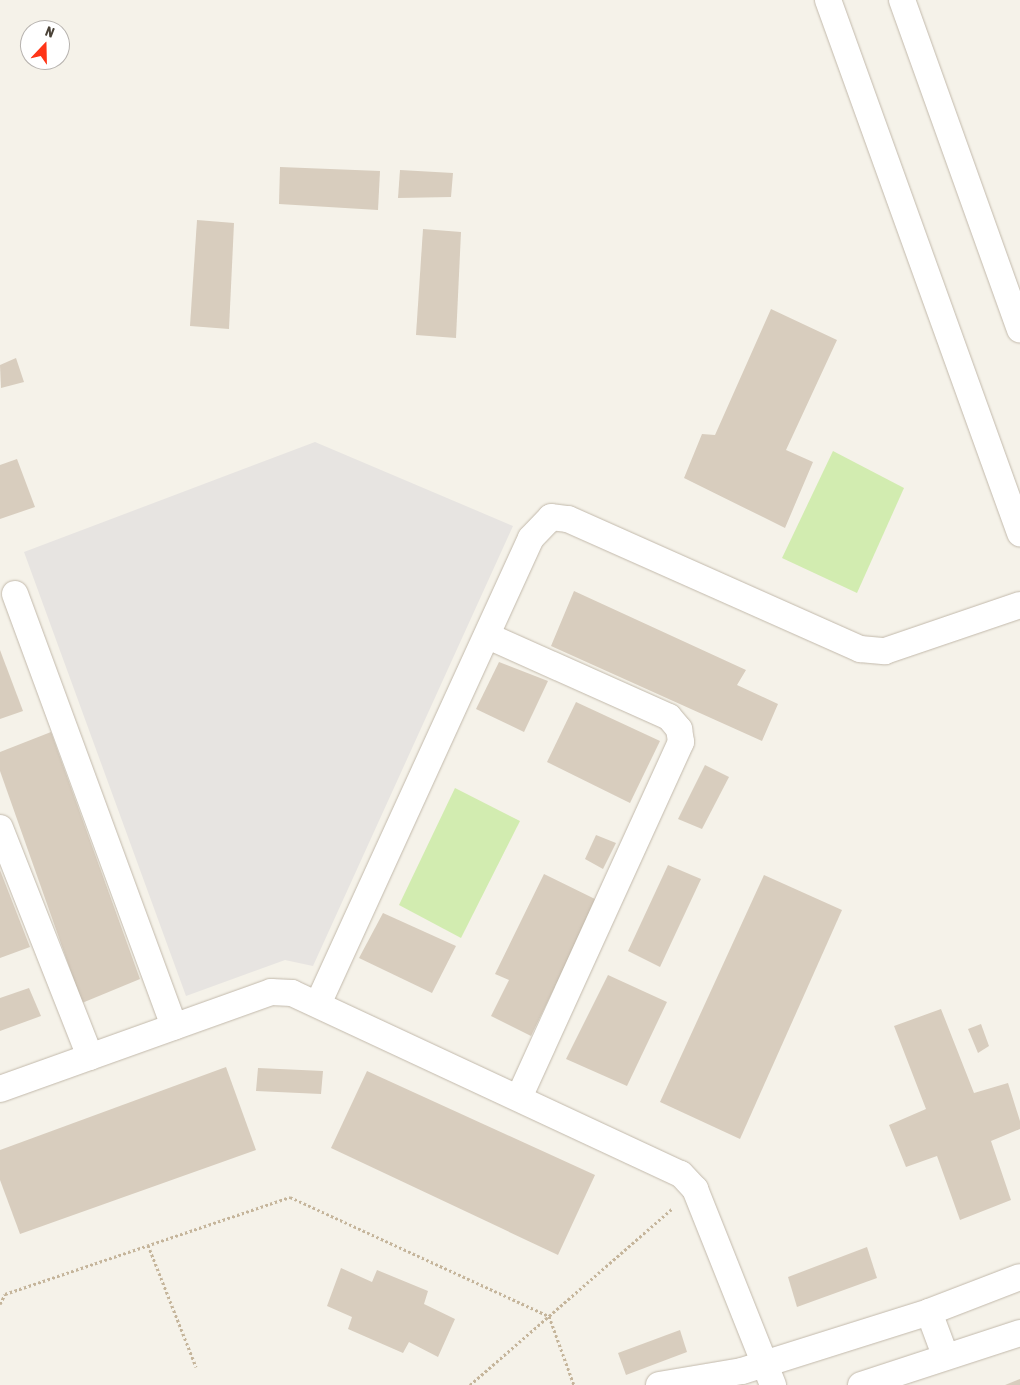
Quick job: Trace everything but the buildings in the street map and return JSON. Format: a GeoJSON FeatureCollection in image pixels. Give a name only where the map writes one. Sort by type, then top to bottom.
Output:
{"type":"FeatureCollection","features":[{"type":"Feature","properties":{"kind":"street"},"geometry":{"type":"LineString","coordinates":[[828,0],[1020,533]]}},
{"type":"Feature","properties":{"kind":"street"},"geometry":{"type":"LineString","coordinates":[[902,0],[1020,329]]}},
{"type":"Feature","properties":{"kind":"street"},"geometry":{"type":"LineString","coordinates":[[318,1004],[488,636],[530,538],[551,517],[568,518],[860,649],[886,651],[1020,605]]}},
{"type":"Feature","properties":{"kind":"street"},"geometry":{"type":"LineString","coordinates":[[15,594],[174,1027]]}},
{"type":"Feature","properties":{"kind":"street"},"geometry":{"type":"LineString","coordinates":[[488,636],[669,717],[679,729],[681,742],[519,1098]]}},
{"type":"Feature","properties":{"kind":"street"},"geometry":{"type":"LineString","coordinates":[[0,828],[90,1057]]}},
{"type":"Feature","properties":{"kind":"street"},"geometry":{"type":"LineString","coordinates":[[0,1089],[271,992],[292,993],[681,1174],[694,1189],[769,1375]]}},
{"type":"Feature","properties":{"kind":"street"},"geometry":{"type":"LineString","coordinates":[[659,1385],[769,1375],[1020,1277]]}},
{"type":"Feature","properties":{"kind":"street"},"geometry":{"type":"LineString","coordinates":[[929,1312],[945,1356]]}},
{"type":"Feature","properties":{"kind":"street"},"geometry":{"type":"LineString","coordinates":[[861,1385],[1020,1333]]}},
{"type":"Feature","properties":{"kind":"path"},"geometry":{"type":"LineString","coordinates":[[470,1385],[694,1189]]}},
{"type":"Feature","properties":{"kind":"path"},"geometry":{"type":"LineString","coordinates":[[0,1304],[5,1294],[290,1197],[549,1316],[574,1385]]}},
{"type":"Feature","properties":{"kind":"path"},"geometry":{"type":"LineString","coordinates":[[148,1245],[196,1367]]}},
{"type":"Feature","properties":{"kind":"green space"},"geometry":{"type":"Polygon","coordinates":[[[833,451],[904,488],[857,593],[782,558],[833,451]]]}},
{"type":"Feature","properties":{"kind":"green space"},"geometry":{"type":"Polygon","coordinates":[[[455,788],[520,821],[461,938],[399,905],[455,788]]]}},
{"type":"Feature","properties":{"kind":"shaded area"},"geometry":{"type":"Polygon","coordinates":[[[315,442],[513,526],[313,966],[285,960],[186,996],[24,552],[315,442]]]}}]}
